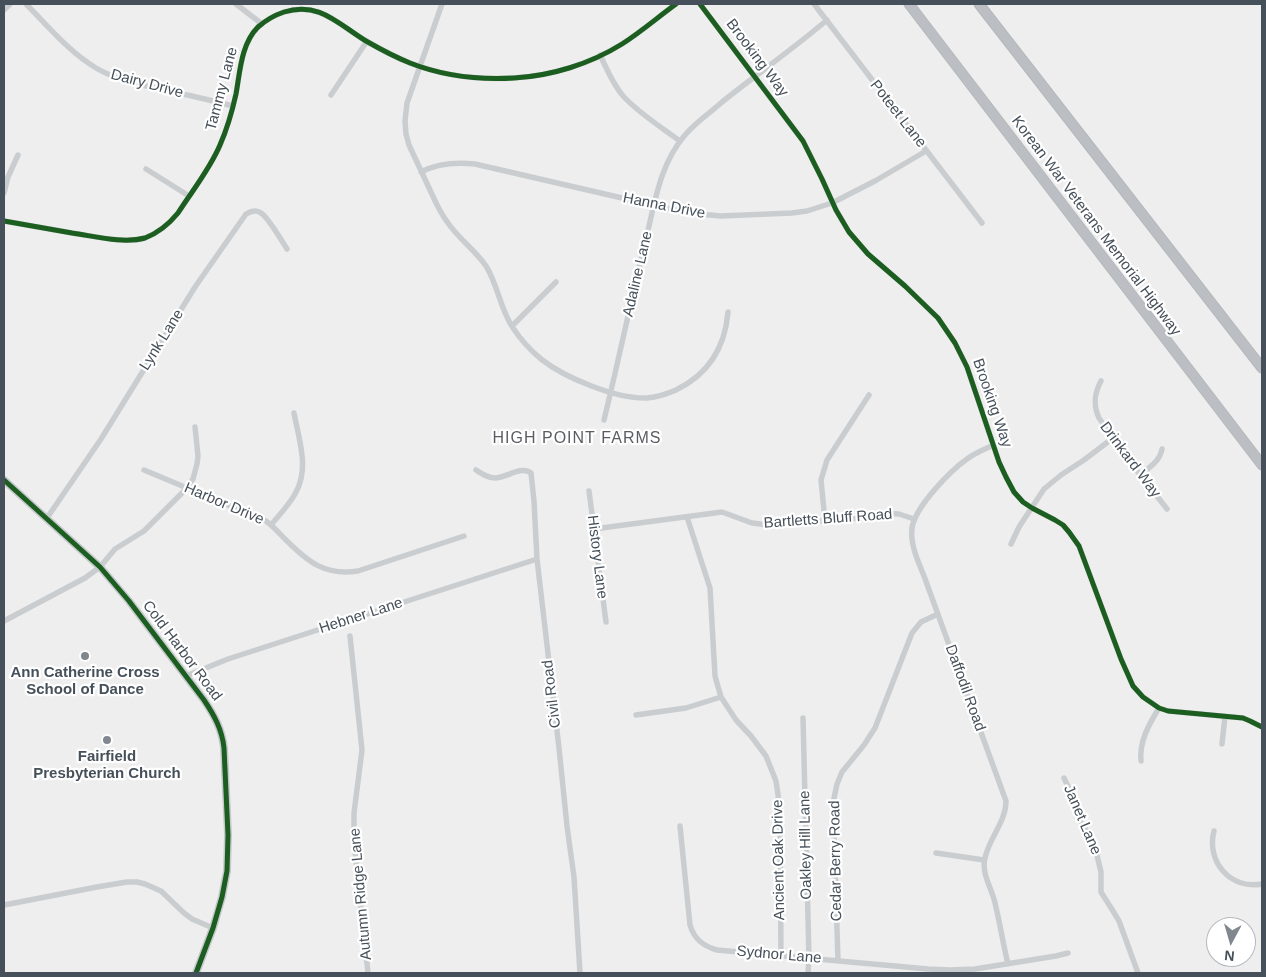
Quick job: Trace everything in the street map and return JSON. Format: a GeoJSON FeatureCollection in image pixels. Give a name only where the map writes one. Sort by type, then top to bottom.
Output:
{"type":"FeatureCollection","features":[{"type":"Feature","properties":{"kind":"highway","name":"Korean War Veterans Memorial Highway"},"geometry":{"type":"LineString","coordinates":[[909,4],[1262,465]]}},
{"type":"Feature","properties":{"kind":"highway"},"geometry":{"type":"LineString","coordinates":[[979,4],[1262,368]]}},
{"type":"Feature","properties":{"kind":"main road","name":"Cold Harbor Road"},"geometry":{"type":"LineString","coordinates":[[4,480],[100,567],[129,601],[215,716],[224,742],[228,859],[225,885],[213,928],[196,973]]}},
{"type":"Feature","properties":{"kind":"street"},"geometry":{"type":"LineString","coordinates":[[4,10],[10,4]]}},
{"type":"Feature","properties":{"kind":"street","name":"Dairy Drive"},"geometry":{"type":"LineString","coordinates":[[26,4],[70,49],[108,74],[122,80],[233,106]]}},
{"type":"Feature","properties":{"kind":"street"},"geometry":{"type":"LineString","coordinates":[[236,4],[262,24]]}},
{"type":"Feature","properties":{"kind":"street"},"geometry":{"type":"LineString","coordinates":[[442,4],[407,103],[406,134],[409,145],[440,212],[456,234],[487,267],[503,309],[512,326],[526,345],[553,368],[573,378],[611,392],[647,398],[673,392],[692,381],[708,366],[720,348],[728,312]]}},
{"type":"Feature","properties":{"kind":"street","name":"Tammy Lane"},"geometry":{"type":"LineString","coordinates":[[4,221],[127,240],[152,235],[166,225],[189,196],[213,159],[219,146],[233,106],[247,44],[251,36],[262,24],[288,11],[304,9],[321,12],[330,16],[366,41],[419,66],[464,76],[516,78],[574,66],[600,55],[627,40],[676,4]]}},
{"type":"Feature","properties":{"kind":"street","name":"Brooking Way"},"geometry":{"type":"LineString","coordinates":[[700,4],[804,141],[842,223],[878,264],[922,301],[945,327],[958,348],[967,368],[999,462],[1014,492],[1023,502],[1063,526],[1079,546],[1133,686],[1143,698],[1158,708],[1174,712],[1243,718],[1262,727]]}},
{"type":"Feature","properties":{"kind":"street","name":"Poteet Lane"},"geometry":{"type":"LineString","coordinates":[[814,4],[982,223]]}},
{"type":"Feature","properties":{"kind":"street","name":"Adaline Lane"},"geometry":{"type":"LineString","coordinates":[[604,420],[653,205],[664,172],[680,141],[693,127],[826,20]]}},
{"type":"Feature","properties":{"kind":"street"},"geometry":{"type":"LineString","coordinates":[[330,95],[366,41]]}},
{"type":"Feature","properties":{"kind":"street"},"geometry":{"type":"LineString","coordinates":[[600,55],[613,82],[623,96],[638,110],[680,141]]}},
{"type":"Feature","properties":{"kind":"street","name":"Hanna Drive"},"geometry":{"type":"LineString","coordinates":[[421,172],[443,164],[475,164],[687,213],[721,216],[792,213],[813,210],[832,203],[876,181],[926,151]]}},
{"type":"Feature","properties":{"kind":"street"},"geometry":{"type":"LineString","coordinates":[[4,193],[8,177],[18,155]]}},
{"type":"Feature","properties":{"kind":"street"},"geometry":{"type":"LineString","coordinates":[[146,169],[189,196]]}},
{"type":"Feature","properties":{"kind":"street","name":"Lynk Lane"},"geometry":{"type":"LineString","coordinates":[[47,518],[100,439],[195,287],[246,214],[258,211],[264,215],[287,249]]}},
{"type":"Feature","properties":{"kind":"street"},"geometry":{"type":"LineString","coordinates":[[512,326],[556,282]]}},
{"type":"Feature","properties":{"kind":"street","name":"Drinkard Way"},"geometry":{"type":"LineString","coordinates":[[1101,381],[1094,398],[1099,418],[1167,509]]}},
{"type":"Feature","properties":{"kind":"street"},"geometry":{"type":"LineString","coordinates":[[825,521],[821,480],[827,460],[869,395]]}},
{"type":"Feature","properties":{"kind":"street"},"geometry":{"type":"LineString","coordinates":[[271,525],[296,492],[302,475],[303,458],[294,413]]}},
{"type":"Feature","properties":{"kind":"street"},"geometry":{"type":"LineString","coordinates":[[4,621],[85,578],[100,567],[115,550],[144,531],[180,496],[193,479],[197,464],[195,427]]}},
{"type":"Feature","properties":{"kind":"street"},"geometry":{"type":"LineString","coordinates":[[1011,544],[1019,527],[1039,496],[1052,482],[1113,438]]}},
{"type":"Feature","properties":{"kind":"street"},"geometry":{"type":"LineString","coordinates":[[914,519],[921,507],[944,479],[966,460],[994,445]]}},
{"type":"Feature","properties":{"kind":"street"},"geometry":{"type":"LineString","coordinates":[[1140,475],[1155,462],[1162,450]]}},
{"type":"Feature","properties":{"kind":"street","name":"Harbor Drive"},"geometry":{"type":"LineString","coordinates":[[144,470],[258,517],[271,525],[308,560],[322,568],[340,572],[358,571],[464,536]]}},
{"type":"Feature","properties":{"kind":"street","name":"Civil Road"},"geometry":{"type":"LineString","coordinates":[[476,470],[494,478],[524,470],[531,473],[537,559],[566,826],[574,877],[580,973]]}},
{"type":"Feature","properties":{"kind":"street","name":"History Lane"},"geometry":{"type":"LineString","coordinates":[[589,491],[606,622]]}},
{"type":"Feature","properties":{"kind":"street","name":"Bartletts Bluff Road"},"geometry":{"type":"LineString","coordinates":[[594,529],[722,512],[752,523],[768,525],[862,518],[882,513],[899,514],[914,519]]}},
{"type":"Feature","properties":{"kind":"street","name":"Ancient Oak Drive"},"geometry":{"type":"LineString","coordinates":[[687,517],[710,588],[715,676],[721,697],[736,720],[766,756],[776,780],[780,809],[781,956]]}},
{"type":"Feature","properties":{"kind":"street","name":"Daffodil Road"},"geometry":{"type":"LineString","coordinates":[[914,519],[913,546],[1006,801],[1006,810],[984,860]]}},
{"type":"Feature","properties":{"kind":"street","name":"Hebner Lane"},"geometry":{"type":"LineString","coordinates":[[186,676],[228,659],[537,559]]}},
{"type":"Feature","properties":{"kind":"street","name":"Cedar Berry Road"},"geometry":{"type":"LineString","coordinates":[[838,961],[833,803],[837,784],[842,772],[876,728],[912,633],[921,622],[938,614]]}},
{"type":"Feature","properties":{"kind":"street","name":"Autumn Ridge Lane"},"geometry":{"type":"LineString","coordinates":[[350,636],[362,750],[354,813],[354,841],[368,973]]}},
{"type":"Feature","properties":{"kind":"street"},"geometry":{"type":"LineString","coordinates":[[636,715],[686,708],[721,697]]}},
{"type":"Feature","properties":{"kind":"street"},"geometry":{"type":"LineString","coordinates":[[1141,761],[1140,748],[1158,708]]}},
{"type":"Feature","properties":{"kind":"street"},"geometry":{"type":"LineString","coordinates":[[1222,744],[1226,716]]}},
{"type":"Feature","properties":{"kind":"street","name":"Oakley Hill Lane"},"geometry":{"type":"LineString","coordinates":[[804,718],[808,973]]}},
{"type":"Feature","properties":{"kind":"street","name":"Janet Lane"},"geometry":{"type":"LineString","coordinates":[[1064,778],[1074,799],[1077,817],[1091,837],[1095,847],[1101,872],[1101,892],[1114,910],[1138,973]]}},
{"type":"Feature","properties":{"kind":"street","name":"Sydnor Lane"},"geometry":{"type":"LineString","coordinates":[[680,826],[691,930],[702,945],[717,950],[950,970],[975,969],[1068,953]]}},
{"type":"Feature","properties":{"kind":"street"},"geometry":{"type":"LineString","coordinates":[[1214,831],[1212,851],[1223,871],[1240,883],[1262,884]]}},
{"type":"Feature","properties":{"kind":"street"},"geometry":{"type":"LineString","coordinates":[[936,853],[984,860],[984,867],[994,900],[1008,964]]}},
{"type":"Feature","properties":{"kind":"street"},"geometry":{"type":"LineString","coordinates":[[4,906],[96,887],[137,882],[161,891],[192,919],[213,928]]}},
{"type":"Feature","properties":{"kind":"cycle path"},"geometry":{"type":"LineString","coordinates":[[4,221],[118,240],[145,238],[163,228],[178,213],[216,154],[227,127],[236,94],[242,59],[252,34],[261,24],[284,12],[296,9],[318,12],[337,21],[382,50],[404,61],[435,71],[474,78],[501,78],[542,75],[584,63],[610,51],[629,39],[676,4]]}},
{"type":"Feature","properties":{"kind":"cycle path"},"geometry":{"type":"LineString","coordinates":[[700,4],[803,141],[836,210],[849,232],[868,254],[938,318],[955,343],[967,367],[999,462],[1014,492],[1023,502],[1063,525],[1079,546],[1133,686],[1143,697],[1159,708],[1168,711],[1243,718],[1262,727]]}},
{"type":"Feature","properties":{"kind":"cycle path"},"geometry":{"type":"LineString","coordinates":[[4,480],[100,567],[129,601],[204,700],[219,728],[224,748],[228,835],[227,871],[213,928],[196,973]]}},
{"type":"Feature","properties":{"kind":"place","name":"Ann Catherine Cross School of Dance"},"geometry":{"type":"Point","coordinates":[85,656]}},
{"type":"Feature","properties":{"kind":"place","name":"Fairfield Presbyterian Church"},"geometry":{"type":"Point","coordinates":[107,740]}},
{"type":"Feature","properties":{"kind":"district","name":"HIGH POINT FARMS"},"geometry":{"type":"Point","coordinates":[577,439]}}]}
